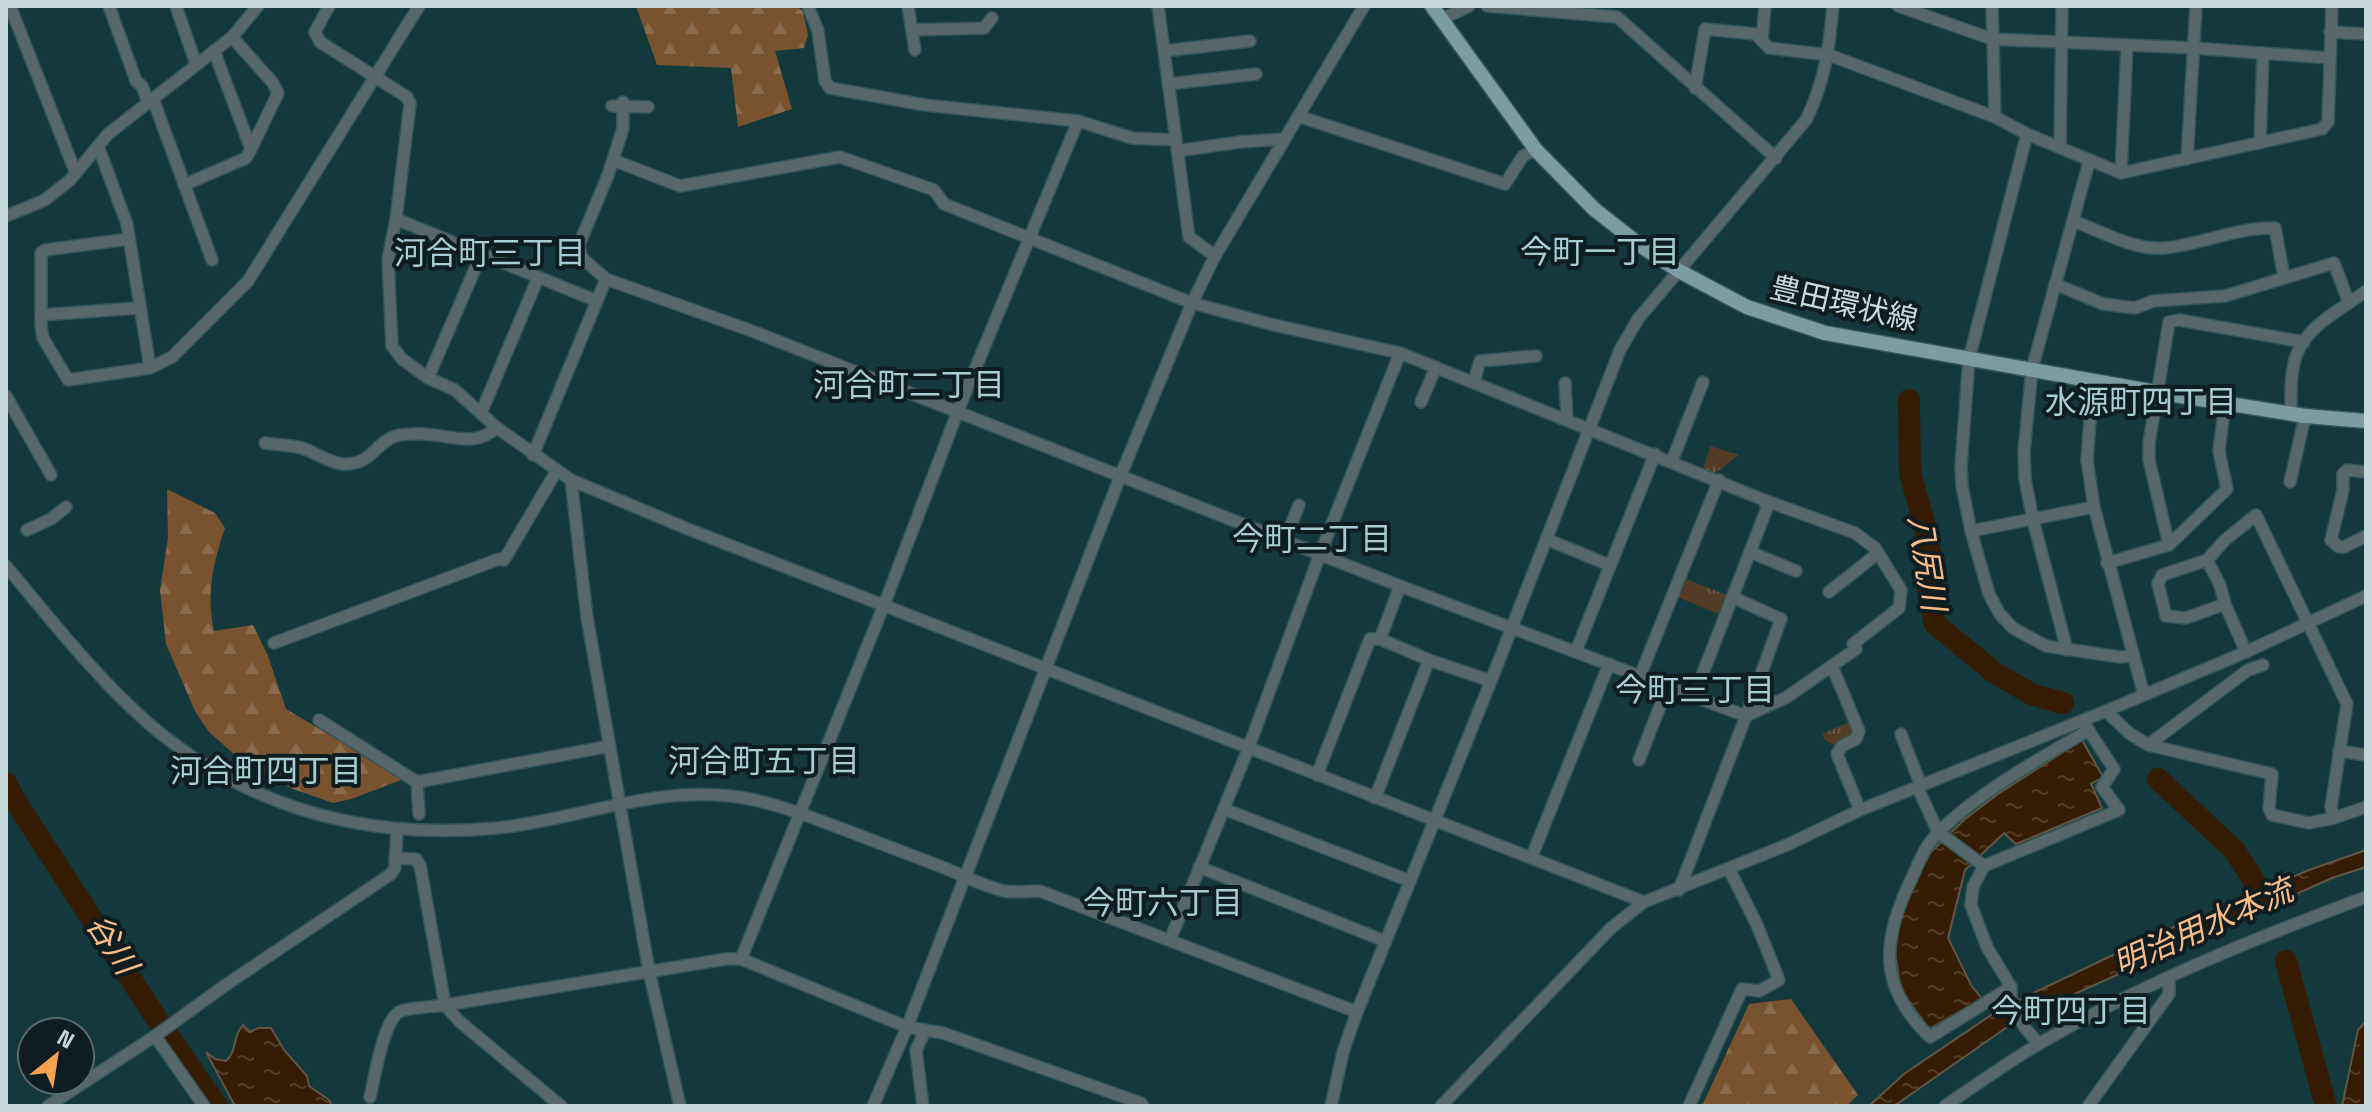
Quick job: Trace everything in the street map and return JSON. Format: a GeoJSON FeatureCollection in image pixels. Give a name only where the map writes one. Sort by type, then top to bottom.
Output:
{"type":"FeatureCollection","features":[{"type":"Feature","properties":{"kind":"main road","name":"豊田環状線"},"geometry":{"type":"LineString","coordinates":[[1432,6],[1536,150],[1594,209],[1679,271],[1747,307],[1805,327],[1969,359],[2298,415],[2366,421]]}},
{"type":"Feature","properties":{"kind":"street"},"geometry":{"type":"LineString","coordinates":[[10,6],[75,171]]}},
{"type":"Feature","properties":{"kind":"street"},"geometry":{"type":"LineString","coordinates":[[109,6],[136,81],[150,100],[212,260]]}},
{"type":"Feature","properties":{"kind":"street"},"geometry":{"type":"LineString","coordinates":[[176,6],[196,64]]}},
{"type":"Feature","properties":{"kind":"street"},"geometry":{"type":"LineString","coordinates":[[6,216],[45,200],[70,180],[98,146],[150,100],[232,37],[258,6]]}},
{"type":"Feature","properties":{"kind":"street"},"geometry":{"type":"LineString","coordinates":[[329,6],[315,32],[320,42],[407,97],[410,104],[388,259],[392,346],[402,359],[428,378],[455,390],[533,455],[571,480],[1644,902]]}},
{"type":"Feature","properties":{"kind":"street"},"geometry":{"type":"LineString","coordinates":[[129,239],[41,253],[43,338],[68,380],[150,368],[172,357],[248,281],[419,6]]}},
{"type":"Feature","properties":{"kind":"street"},"geometry":{"type":"LineString","coordinates":[[808,6],[818,31],[825,81],[830,88],[925,105],[1078,121],[1132,138],[1177,146],[1284,139]]}},
{"type":"Feature","properties":{"kind":"street"},"geometry":{"type":"LineString","coordinates":[[908,6],[915,50]]}},
{"type":"Feature","properties":{"kind":"street"},"geometry":{"type":"LineString","coordinates":[[1158,6],[1189,237],[1215,256]]}},
{"type":"Feature","properties":{"kind":"street"},"geometry":{"type":"LineString","coordinates":[[873,1106],[907,1027],[1120,477],[1192,303],[1215,256],[1364,6]]}},
{"type":"Feature","properties":{"kind":"street"},"geometry":{"type":"LineString","coordinates":[[1442,19],[1469,6]]}},
{"type":"Feature","properties":{"kind":"street"},"geometry":{"type":"LineString","coordinates":[[1487,6],[1617,17],[1776,158]]}},
{"type":"Feature","properties":{"kind":"street"},"geometry":{"type":"LineString","coordinates":[[1762,41],[1765,6]]}},
{"type":"Feature","properties":{"kind":"street"},"geometry":{"type":"LineString","coordinates":[[1331,1106],[1343,1052],[1357,1012],[1620,350],[1638,319],[1806,120],[1820,92],[1829,55],[1833,6]]}},
{"type":"Feature","properties":{"kind":"street"},"geometry":{"type":"LineString","coordinates":[[1898,6],[1992,39],[2329,58]]}},
{"type":"Feature","properties":{"kind":"street"},"geometry":{"type":"LineString","coordinates":[[1992,6],[1995,117]]}},
{"type":"Feature","properties":{"kind":"street"},"geometry":{"type":"LineString","coordinates":[[2060,147],[2062,6]]}},
{"type":"Feature","properties":{"kind":"street"},"geometry":{"type":"LineString","coordinates":[[2187,159],[2196,6]]}},
{"type":"Feature","properties":{"kind":"street"},"geometry":{"type":"LineString","coordinates":[[1695,88],[1705,29],[1756,34],[1769,48],[1829,55],[1995,117],[2089,162],[2121,173],[2322,129],[2328,122],[2332,6]]}},
{"type":"Feature","properties":{"kind":"street"},"geometry":{"type":"LineString","coordinates":[[912,30],[984,28],[992,18]]}},
{"type":"Feature","properties":{"kind":"street"},"geometry":{"type":"LineString","coordinates":[[2330,32],[2366,34]]}},
{"type":"Feature","properties":{"kind":"street"},"geometry":{"type":"LineString","coordinates":[[184,185],[246,158],[278,93],[273,83],[232,37]]}},
{"type":"Feature","properties":{"kind":"street"},"geometry":{"type":"LineString","coordinates":[[1164,51],[1250,41]]}},
{"type":"Feature","properties":{"kind":"street"},"geometry":{"type":"LineString","coordinates":[[2121,173],[2127,46]]}},
{"type":"Feature","properties":{"kind":"street"},"geometry":{"type":"LineString","coordinates":[[214,51],[251,149]]}},
{"type":"Feature","properties":{"kind":"street"},"geometry":{"type":"LineString","coordinates":[[2260,143],[2263,53]]}},
{"type":"Feature","properties":{"kind":"street"},"geometry":{"type":"LineString","coordinates":[[1168,84],[1256,74]]}},
{"type":"Feature","properties":{"kind":"street"},"geometry":{"type":"LineString","coordinates":[[613,160],[680,186],[840,157],[934,190],[944,204],[1192,303],[1400,353],[1764,500],[1855,533],[1878,553],[1901,590],[1899,608],[1853,644],[1856,649],[1832,666],[1787,697],[1746,716],[1511,629],[680,304],[606,279],[582,258],[579,245],[623,128],[619,105],[648,107]]}},
{"type":"Feature","properties":{"kind":"street"},"geometry":{"type":"LineString","coordinates":[[1298,116],[1505,184],[1523,156],[1536,150]]}},
{"type":"Feature","properties":{"kind":"street"},"geometry":{"type":"LineString","coordinates":[[741,959],[958,412],[1078,121]]}},
{"type":"Feature","properties":{"kind":"street"},"geometry":{"type":"LineString","coordinates":[[2027,134],[1969,359],[1961,466],[1971,531],[1989,594],[1999,613],[2013,628],[2046,646],[2132,656]]}},
{"type":"Feature","properties":{"kind":"street"},"geometry":{"type":"LineString","coordinates":[[98,146],[127,224],[150,368]]}},
{"type":"Feature","properties":{"kind":"street"},"geometry":{"type":"LineString","coordinates":[[2067,650],[2033,520],[2025,479],[2024,452],[2032,369],[2089,162]]}},
{"type":"Feature","properties":{"kind":"street"},"geometry":{"type":"LineString","coordinates":[[396,219],[597,301]]}},
{"type":"Feature","properties":{"kind":"street"},"geometry":{"type":"LineString","coordinates":[[2073,221],[2145,247],[2164,248],[2242,231],[2275,228],[2284,277]]}},
{"type":"Feature","properties":{"kind":"street"},"geometry":{"type":"LineString","coordinates":[[428,378],[481,255]]}},
{"type":"Feature","properties":{"kind":"street"},"geometry":{"type":"LineString","coordinates":[[2055,284],[2103,304],[2135,308],[2153,301],[2225,296],[2334,263],[2349,303]]}},
{"type":"Feature","properties":{"kind":"street"},"geometry":{"type":"LineString","coordinates":[[481,413],[538,278]]}},
{"type":"Feature","properties":{"kind":"street"},"geometry":{"type":"LineString","coordinates":[[533,455],[606,279]]}},
{"type":"Feature","properties":{"kind":"street"},"geometry":{"type":"LineString","coordinates":[[2290,482],[2298,415],[2292,374],[2297,354],[2311,332],[2366,291]]}},
{"type":"Feature","properties":{"kind":"street"},"geometry":{"type":"LineString","coordinates":[[41,315],[138,308]]}},
{"type":"Feature","properties":{"kind":"street"},"geometry":{"type":"LineString","coordinates":[[2169,545],[2149,460],[2150,425],[2169,322],[2179,320],[2304,342]]}},
{"type":"Feature","properties":{"kind":"street"},"geometry":{"type":"LineString","coordinates":[[1170,940],[1224,809],[1400,353]]}},
{"type":"Feature","properties":{"kind":"street"},"geometry":{"type":"LineString","coordinates":[[1474,382],[1480,361],[1536,356]]}},
{"type":"Feature","properties":{"kind":"street"},"geometry":{"type":"LineString","coordinates":[[1421,402],[1436,367]]}},
{"type":"Feature","properties":{"kind":"street"},"geometry":{"type":"LineString","coordinates":[[2093,381],[2087,460],[2094,507],[2144,695]]}},
{"type":"Feature","properties":{"kind":"street"},"geometry":{"type":"LineString","coordinates":[[1672,461],[1703,382]]}},
{"type":"Feature","properties":{"kind":"street"},"geometry":{"type":"LineString","coordinates":[[1565,383],[1567,419]]}},
{"type":"Feature","properties":{"kind":"street"},"geometry":{"type":"LineString","coordinates":[[6,396],[51,475]]}},
{"type":"Feature","properties":{"kind":"street"},"geometry":{"type":"LineString","coordinates":[[2107,563],[2169,545],[2227,489],[2219,451],[2225,403]]}},
{"type":"Feature","properties":{"kind":"street"},"geometry":{"type":"LineString","coordinates":[[265,443],[301,448],[338,464],[346,464],[369,458],[397,435],[431,432],[454,439],[482,438],[489,436],[496,427]]}},
{"type":"Feature","properties":{"kind":"street"},"geometry":{"type":"LineString","coordinates":[[1576,651],[1655,454]]}},
{"type":"Feature","properties":{"kind":"street"},"geometry":{"type":"LineString","coordinates":[[274,643],[499,559],[504,560],[557,470]]}},
{"type":"Feature","properties":{"kind":"street"},"geometry":{"type":"LineString","coordinates":[[2366,472],[2347,470],[2343,474],[2342,497],[2331,540],[2344,547],[2366,536]]}},
{"type":"Feature","properties":{"kind":"street"},"geometry":{"type":"LineString","coordinates":[[571,480],[587,617],[649,971],[680,1106]]}},
{"type":"Feature","properties":{"kind":"street"},"geometry":{"type":"LineString","coordinates":[[1640,676],[1719,480]]}},
{"type":"Feature","properties":{"kind":"street"},"geometry":{"type":"LineString","coordinates":[[1694,696],[1767,508],[1764,500]]}},
{"type":"Feature","properties":{"kind":"street"},"geometry":{"type":"LineString","coordinates":[[1285,540],[1299,505]]}},
{"type":"Feature","properties":{"kind":"street"},"geometry":{"type":"LineString","coordinates":[[27,530],[51,519],[66,507]]}},
{"type":"Feature","properties":{"kind":"street"},"geometry":{"type":"LineString","coordinates":[[1971,531],[2094,507]]}},
{"type":"Feature","properties":{"kind":"street"},"geometry":{"type":"LineString","coordinates":[[2225,604],[2186,618],[2166,616],[2158,584],[2162,575],[2207,560],[2225,540],[2256,515],[2347,704],[2331,807],[2334,818]]}},
{"type":"Feature","properties":{"kind":"street"},"geometry":{"type":"LineString","coordinates":[[1546,539],[1609,565]]}},
{"type":"Feature","properties":{"kind":"street"},"geometry":{"type":"LineString","coordinates":[[1750,552],[1796,571]]}},
{"type":"Feature","properties":{"kind":"street"},"geometry":{"type":"LineString","coordinates":[[1829,592],[1878,553]]}},
{"type":"Feature","properties":{"kind":"street"},"geometry":{"type":"LineString","coordinates":[[2207,560],[2246,652]]}},
{"type":"Feature","properties":{"kind":"street"},"geometry":{"type":"LineString","coordinates":[[6,566],[68,641],[149,724],[218,773],[245,788],[309,813],[357,825],[397,829],[499,827],[654,797],[730,796],[799,813],[1003,891],[1040,891],[1357,1012]]}},
{"type":"Feature","properties":{"kind":"street"},"geometry":{"type":"LineString","coordinates":[[1380,639],[1400,586]]}},
{"type":"Feature","properties":{"kind":"street"},"geometry":{"type":"LineString","coordinates":[[2011,987],[1930,1037],[1913,1021],[1894,988],[1889,955],[1895,913],[1928,844],[1938,832],[2106,711],[2246,652],[2366,596]]}},
{"type":"Feature","properties":{"kind":"street"},"geometry":{"type":"LineString","coordinates":[[1679,890],[1781,619],[1732,597]]}},
{"type":"Feature","properties":{"kind":"street"},"geometry":{"type":"LineString","coordinates":[[1317,775],[1370,639],[1380,639],[1491,681]]}},
{"type":"Feature","properties":{"kind":"street"},"geometry":{"type":"LineString","coordinates":[[1375,798],[1429,660]]}},
{"type":"Feature","properties":{"kind":"street"},"geometry":{"type":"LineString","coordinates":[[1532,856],[1609,664]]}},
{"type":"Feature","properties":{"kind":"street"},"geometry":{"type":"LineString","coordinates":[[2148,745],[2248,670],[2263,665]]}},
{"type":"Feature","properties":{"kind":"street"},"geometry":{"type":"LineString","coordinates":[[1832,666],[1859,731],[1856,739],[1842,746],[1837,754],[1860,810]]}},
{"type":"Feature","properties":{"kind":"street"},"geometry":{"type":"LineString","coordinates":[[1639,760],[1668,686]]}},
{"type":"Feature","properties":{"kind":"street"},"geometry":{"type":"LineString","coordinates":[[2106,711],[2129,733],[2148,745],[2272,774],[2269,808],[2272,815],[2309,823],[2366,807]]}},
{"type":"Feature","properties":{"kind":"street"},"geometry":{"type":"LineString","coordinates":[[319,720],[417,782],[610,746]]}},
{"type":"Feature","properties":{"kind":"street"},"geometry":{"type":"LineString","coordinates":[[1441,1106],[1611,928],[1644,902],[1787,845],[1860,810],[2085,725]]}},
{"type":"Feature","properties":{"kind":"street"},"geometry":{"type":"LineString","coordinates":[[2039,1044],[2025,1028],[2011,1000],[2011,987],[1987,947],[1971,905],[1973,887],[1984,866],[2119,810],[2102,787],[2114,769],[2085,725]]}},
{"type":"Feature","properties":{"kind":"street"},"geometry":{"type":"LineString","coordinates":[[1901,734],[1938,832],[1984,866]]}},
{"type":"Feature","properties":{"kind":"street"},"geometry":{"type":"LineString","coordinates":[[2339,751],[2366,755]]}},
{"type":"Feature","properties":{"kind":"street"},"geometry":{"type":"LineString","coordinates":[[417,782],[419,814]]}},
{"type":"Feature","properties":{"kind":"street"},"geometry":{"type":"LineString","coordinates":[[1224,809],[1410,881]]}},
{"type":"Feature","properties":{"kind":"street"},"geometry":{"type":"LineString","coordinates":[[48,1106],[391,874],[397,829]]}},
{"type":"Feature","properties":{"kind":"street"},"geometry":{"type":"LineString","coordinates":[[395,858],[416,859],[420,865],[445,1005],[459,1021],[561,1106]]}},
{"type":"Feature","properties":{"kind":"street"},"geometry":{"type":"LineString","coordinates":[[1199,867],[1385,941]]}},
{"type":"Feature","properties":{"kind":"street"},"geometry":{"type":"LineString","coordinates":[[1689,1106],[1742,989],[1759,991],[1779,980],[1757,925],[1729,869]]}},
{"type":"Feature","properties":{"kind":"street"},"geometry":{"type":"LineString","coordinates":[[1945,1106],[2039,1044],[2124,999],[2228,950],[2366,897]]}},
{"type":"Feature","properties":{"kind":"street"},"geometry":{"type":"LineString","coordinates":[[370,1097],[386,1032],[399,1012],[741,959],[907,1027],[943,1033],[1143,1106]]}},
{"type":"Feature","properties":{"kind":"street"},"geometry":{"type":"LineString","coordinates":[[2089,1105],[2169,994],[2169,978]]}},
{"type":"Feature","properties":{"kind":"street"},"geometry":{"type":"LineString","coordinates":[[923,1106],[916,1050],[925,1031]]}},
{"type":"Feature","properties":{"kind":"street"},"geometry":{"type":"LineString","coordinates":[[157,1035],[204,1106]]}},
{"type":"Feature","properties":{"kind":"green space"},"geometry":{"type":"Polygon","coordinates":[[[636,6],[795,6],[803,11],[808,35],[804,48],[775,51],[792,109],[738,127],[731,68],[657,65],[636,6]]]}},
{"type":"Feature","properties":{"kind":"green space"},"geometry":{"type":"Polygon","coordinates":[[[1710,446],[1739,455],[1714,474],[1703,470],[1710,446]]]}},
{"type":"Feature","properties":{"kind":"green space"},"geometry":{"type":"Polygon","coordinates":[[[167,489],[215,513],[225,528],[212,579],[214,631],[253,625],[268,656],[286,709],[404,779],[333,803],[293,789],[245,764],[209,732],[195,711],[166,644],[160,590],[168,538],[167,489]]]}},
{"type":"Feature","properties":{"kind":"green space"},"geometry":{"type":"Polygon","coordinates":[[[1686,579],[1727,595],[1718,614],[1678,597],[1686,579]]]}},
{"type":"Feature","properties":{"kind":"green space"},"geometry":{"type":"Polygon","coordinates":[[[1849,722],[1851,735],[1838,740],[1835,745],[1825,740],[1822,734],[1849,722]]]}},
{"type":"Feature","properties":{"kind":"green space"},"geometry":{"type":"Polygon","coordinates":[[[1791,999],[1858,1095],[1846,1106],[1702,1106],[1749,1004],[1791,999]]]}},
{"type":"Feature","properties":{"kind":"water"},"geometry":{"type":"Polygon","coordinates":[[[2082,740],[2103,777],[2091,784],[2102,808],[2016,844],[2004,833],[1965,870],[1948,938],[1971,985],[1982,999],[1929,1029],[1901,990],[1895,953],[1901,904],[1930,853],[1965,819],[2082,740]]]}},
{"type":"Feature","properties":{"kind":"water","name":"明治用水本流"},"geometry":{"type":"Polygon","coordinates":[[[2366,850],[2366,867],[2332,878],[2030,1014],[1894,1106],[1869,1106],[1904,1074],[2000,1009],[2153,936],[2309,870],[2366,850]]]}},
{"type":"Feature","properties":{"kind":"water"},"geometry":{"type":"Polygon","coordinates":[[[2366,1021],[2366,1106],[2342,1106],[2358,1030],[2366,1021]]]}},
{"type":"Feature","properties":{"kind":"water"},"geometry":{"type":"Polygon","coordinates":[[[243,1025],[250,1032],[258,1028],[271,1028],[284,1050],[307,1076],[309,1086],[329,1100],[332,1106],[235,1106],[206,1052],[215,1059],[226,1061],[243,1025]]]}},
{"type":"Feature","properties":{"kind":"waterway","name":"八尻川"},"geometry":{"type":"LineString","coordinates":[[1909,400],[1910,473],[1932,563],[1928,593],[1935,624],[1995,673],[2033,695],[2063,703]]}},
{"type":"Feature","properties":{"kind":"waterway","name":"八尻川"},"geometry":{"type":"LineString","coordinates":[[2158,779],[2234,850],[2256,884]]}},
{"type":"Feature","properties":{"kind":"waterway","name":"谷川"},"geometry":{"type":"LineString","coordinates":[[6,783],[160,1024],[217,1106]]}},
{"type":"Feature","properties":{"kind":"waterway","name":"八尻川"},"geometry":{"type":"LineString","coordinates":[[2286,961],[2326,1106]]}},
{"type":"Feature","properties":{"kind":"district","name":"今町一丁目"},"geometry":{"type":"Point","coordinates":[1600,252]}},
{"type":"Feature","properties":{"kind":"district","name":"河合町三丁目"},"geometry":{"type":"Point","coordinates":[490,253]}},
{"type":"Feature","properties":{"kind":"district","name":"河合町二丁目"},"geometry":{"type":"Point","coordinates":[909,385]}},
{"type":"Feature","properties":{"kind":"district","name":"水源町四丁目"},"geometry":{"type":"Point","coordinates":[2141,402]}},
{"type":"Feature","properties":{"kind":"district","name":"今町二丁目"},"geometry":{"type":"Point","coordinates":[1312,539]}},
{"type":"Feature","properties":{"kind":"district","name":"今町三丁目"},"geometry":{"type":"Point","coordinates":[1695,690]}},
{"type":"Feature","properties":{"kind":"district","name":"河合町五丁目"},"geometry":{"type":"Point","coordinates":[764,761]}},
{"type":"Feature","properties":{"kind":"district","name":"河合町四丁目"},"geometry":{"type":"Point","coordinates":[266,771]}},
{"type":"Feature","properties":{"kind":"district","name":"今町六丁目"},"geometry":{"type":"Point","coordinates":[1163,903]}},
{"type":"Feature","properties":{"kind":"district","name":"今町四丁目"},"geometry":{"type":"Point","coordinates":[2071,1011]}}]}
